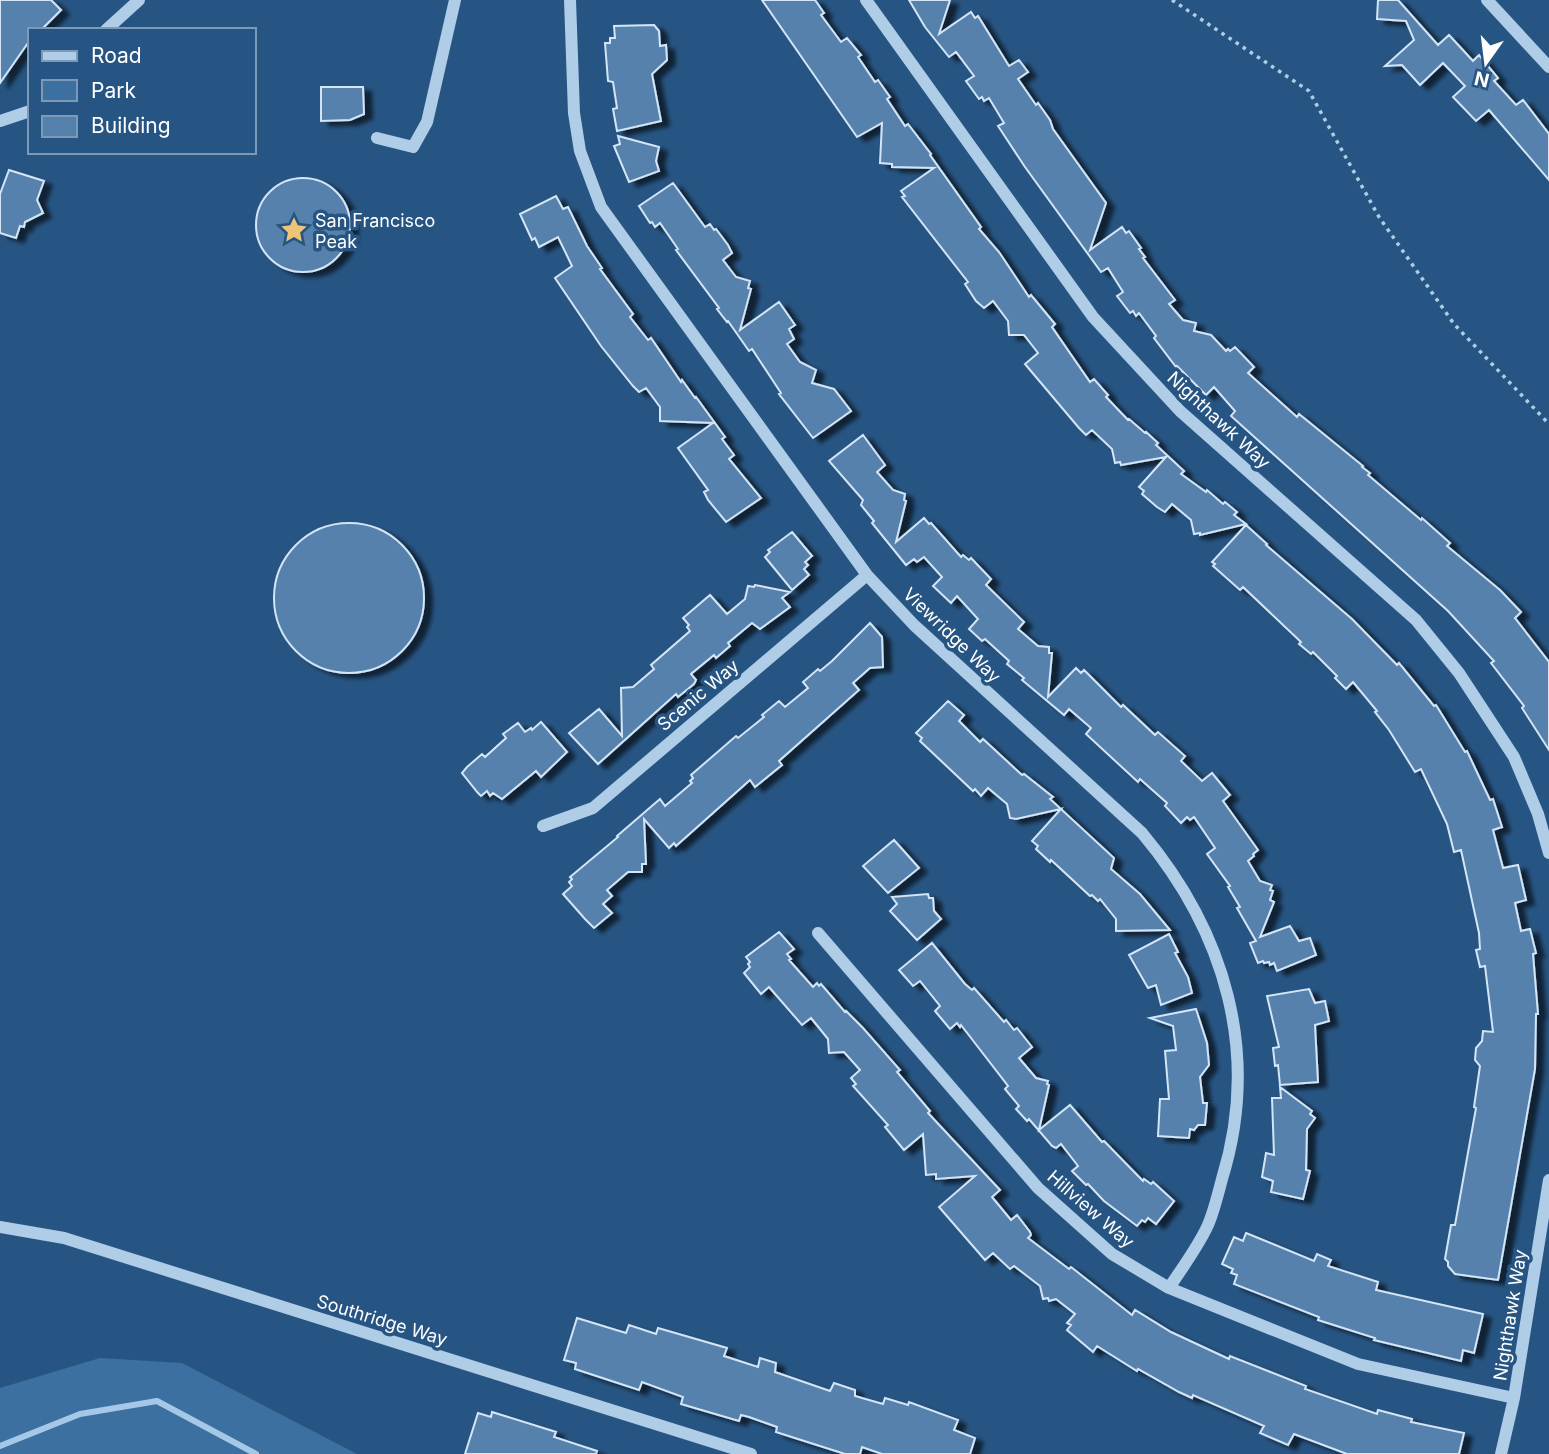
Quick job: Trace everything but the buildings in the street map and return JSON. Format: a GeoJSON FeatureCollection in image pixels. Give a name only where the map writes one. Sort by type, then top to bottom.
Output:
{"type":"FeatureCollection","features":[{"type":"Feature","properties":{"kind":"street"},"geometry":{"type":"LineString","coordinates":[[108,28],[139,0]]}},
{"type":"Feature","properties":{"kind":"street"},"geometry":{"type":"LineString","coordinates":[[377,138],[413,146],[428,122],[455,0]]}},
{"type":"Feature","properties":{"kind":"street","name":"Viewridge Way"},"geometry":{"type":"LineString","coordinates":[[570,0],[574,113],[580,151],[601,207],[867,575],[914,625],[1142,834],[1164,860],[1194,908],[1227,989],[1233,1012],[1239,1093],[1230,1153],[1208,1224],[1169,1288]]}},
{"type":"Feature","properties":{"kind":"street","name":"Nighthawk Way"},"geometry":{"type":"LineString","coordinates":[[866,0],[1093,317],[1180,411],[1416,620],[1460,673],[1514,757],[1538,814],[1549,853]]}},
{"type":"Feature","properties":{"kind":"street"},"geometry":{"type":"LineString","coordinates":[[1487,0],[1549,67]]}},
{"type":"Feature","properties":{"kind":"street"},"geometry":{"type":"LineString","coordinates":[[0,121],[28,112]]}},
{"type":"Feature","properties":{"kind":"street","name":"Scenic Way"},"geometry":{"type":"LineString","coordinates":[[543,827],[593,808],[867,575]]}},
{"type":"Feature","properties":{"kind":"street","name":"Hillview Way"},"geometry":{"type":"LineString","coordinates":[[818,933],[1038,1188],[1112,1254],[1169,1288],[1358,1364],[1514,1398]]}},
{"type":"Feature","properties":{"kind":"street","name":"Nighthawk Way"},"geometry":{"type":"LineString","coordinates":[[1502,1454],[1514,1398],[1549,1180]]}},
{"type":"Feature","properties":{"kind":"street","name":"Southridge Way"},"geometry":{"type":"LineString","coordinates":[[0,1227],[64,1238],[751,1454]]}},
{"type":"Feature","properties":{"kind":"path"},"geometry":{"type":"LineString","coordinates":[[1172,0],[1309,91],[1379,217],[1454,324],[1549,424]]}},
{"type":"Feature","properties":{"kind":"green space"},"geometry":{"type":"Polygon","coordinates":[[[100,1358],[182,1363],[357,1454],[0,1454],[0,1388],[100,1358]]]}},
{"type":"Feature","properties":{"kind":"waterway"},"geometry":{"type":"LineString","coordinates":[[0,1446],[80,1414],[157,1401],[256,1454]]}},
{"type":"Feature","properties":{"kind":"place","name":"San Francisco Peak"},"geometry":{"type":"Point","coordinates":[294,230]}}]}
